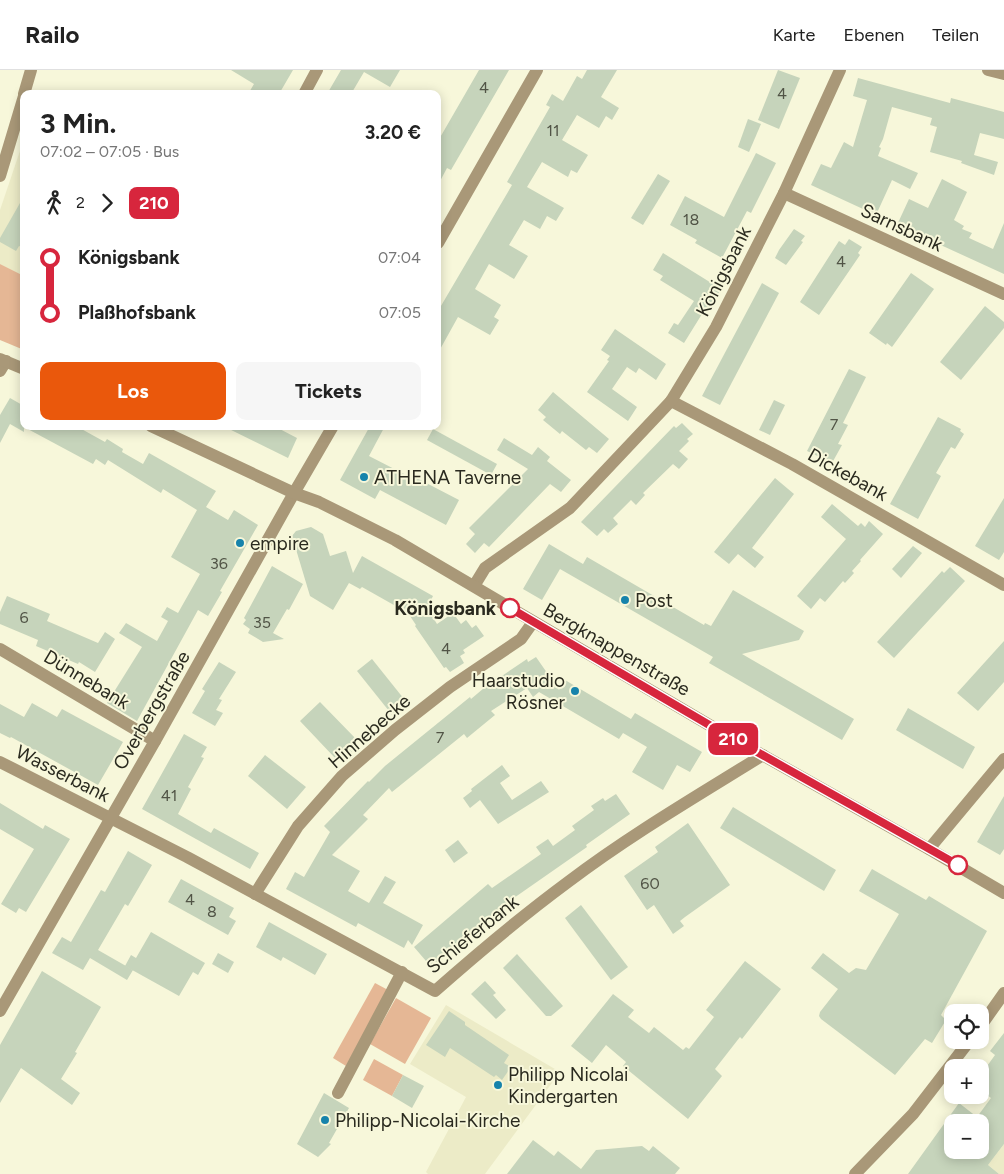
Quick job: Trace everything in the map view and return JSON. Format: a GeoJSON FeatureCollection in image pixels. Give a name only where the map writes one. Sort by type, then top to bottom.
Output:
{"type":"FeatureCollection","features":[{"type":"Feature","properties":{"kind":"street"},"geometry":{"type":"LineString","coordinates":[[26,90],[31,70]]}},
{"type":"Feature","properties":{"kind":"street"},"geometry":{"type":"LineString","coordinates":[[306,90],[317,70]]}},
{"type":"Feature","properties":{"kind":"street"},"geometry":{"type":"LineString","coordinates":[[441,239],[537,70]]}},
{"type":"Feature","properties":{"kind":"street","name":"Königsbank"},"geometry":{"type":"LineString","coordinates":[[474,586],[485,568],[570,508],[671,401],[716,327],[784,193],[840,70]]}},
{"type":"Feature","properties":{"kind":"street"},"geometry":{"type":"LineString","coordinates":[[988,70],[1004,74]]}},
{"type":"Feature","properties":{"kind":"street"},"geometry":{"type":"LineString","coordinates":[[0,176],[20,111]]}},
{"type":"Feature","properties":{"kind":"street","name":"Sarnsbank"},"geometry":{"type":"LineString","coordinates":[[784,193],[1004,294]]}},
{"type":"Feature","properties":{"kind":"street"},"geometry":{"type":"LineString","coordinates":[[2,364],[20,368]]}},
{"type":"Feature","properties":{"kind":"street","name":"Dickebank"},"geometry":{"type":"LineString","coordinates":[[671,401],[800,469],[1004,585]]}},
{"type":"Feature","properties":{"kind":"street","name":"Bergknappenstraße"},"geometry":{"type":"LineString","coordinates":[[160,430],[294,493],[319,502],[395,540],[711,726],[930,849],[1004,893]]}},
{"type":"Feature","properties":{"kind":"street","name":"Overbergstraße"},"geometry":{"type":"LineString","coordinates":[[0,1011],[331,430]]}},
{"type":"Feature","properties":{"kind":"street","name":"Hinnebecke"},"geometry":{"type":"LineString","coordinates":[[255,894],[298,826],[342,776],[395,730],[450,687],[521,639],[533,622]]}},
{"type":"Feature","properties":{"kind":"street","name":"Dünnebank"},"geometry":{"type":"LineString","coordinates":[[0,649],[155,741]]}},
{"type":"Feature","properties":{"kind":"street","name":"Schieferbank"},"geometry":{"type":"LineString","coordinates":[[110,818],[435,990],[505,930],[569,881],[655,822],[763,755]]}},
{"type":"Feature","properties":{"kind":"street"},"geometry":{"type":"LineString","coordinates":[[930,849],[1004,759]]}},
{"type":"Feature","properties":{"kind":"street","name":"Wasserbank"},"geometry":{"type":"LineString","coordinates":[[0,762],[110,818]]}},
{"type":"Feature","properties":{"kind":"street"},"geometry":{"type":"LineString","coordinates":[[338,1092],[402,972]]}},
{"type":"Feature","properties":{"kind":"street"},"geometry":{"type":"LineString","coordinates":[[989,1014],[1004,993]]}},
{"type":"Feature","properties":{"kind":"street"},"geometry":{"type":"LineString","coordinates":[[855,1174],[913,1114],[963,1049]]}},
{"type":"Feature","properties":{"kind":"shaded area"},"geometry":{"type":"Polygon","coordinates":[[[20,151],[20,274],[0,264],[0,210],[20,151]]]}},
{"type":"Feature","properties":{"kind":"shaded area"},"geometry":{"type":"Polygon","coordinates":[[[0,264],[20,274],[20,348],[0,340],[0,264]]]}},
{"type":"Feature","properties":{"kind":"shaded area"},"geometry":{"type":"Polygon","coordinates":[[[375,983],[388,990],[346,1066],[333,1058],[375,983]]]}},
{"type":"Feature","properties":{"kind":"shaded area"},"geometry":{"type":"Polygon","coordinates":[[[396,998],[431,1018],[405,1064],[370,1044],[396,998]]]}},
{"type":"Feature","properties":{"kind":"shaded area","name":"Philipp Nicolai Kindergarten"},"geometry":{"type":"Polygon","coordinates":[[[446,1005],[560,1072],[485,1174],[428,1174],[426,1172],[466,1097],[410,1064],[446,1005]]]}},
{"type":"Feature","properties":{"kind":"shaded area"},"geometry":{"type":"Polygon","coordinates":[[[374,1059],[403,1075],[392,1096],[363,1080],[374,1059]]]}},
{"type":"Feature","properties":{"kind":"shaded area"},"geometry":{"type":"Polygon","coordinates":[[[1004,1144],[1004,1174],[999,1174],[988,1165],[1004,1144]]]}},
{"type":"Feature","properties":{"kind":"building"},"geometry":{"type":"Polygon","coordinates":[[[231,70],[293,70],[281,90],[250,90],[254,84],[231,70]]]}},
{"type":"Feature","properties":{"kind":"building"},"geometry":{"type":"Polygon","coordinates":[[[341,70],[400,70],[390,87],[364,72],[353,90],[329,90],[341,70]]]}},
{"type":"Feature","properties":{"kind":"building"},"geometry":{"type":"Polygon","coordinates":[[[479,70],[509,70],[451,170],[447,168],[441,179],[441,136],[479,70]]]}},
{"type":"Feature","properties":{"kind":"building"},"geometry":{"type":"Polygon","coordinates":[[[587,70],[617,70],[601,97],[619,108],[612,120],[606,116],[599,128],[577,115],[562,140],[588,155],[577,173],[571,170],[568,177],[542,162],[527,187],[564,208],[556,221],[547,216],[540,229],[524,220],[509,245],[528,256],[514,279],[489,264],[475,289],[501,305],[494,317],[499,320],[490,335],[458,317],[441,348],[441,306],[512,185],[507,182],[550,107],[546,105],[552,94],[563,101],[577,76],[582,79],[587,70]]]}},
{"type":"Feature","properties":{"kind":"building"},"geometry":{"type":"Polygon","coordinates":[[[778,70],[800,78],[779,129],[758,120],[778,70]]]}},
{"type":"Feature","properties":{"kind":"building"},"geometry":{"type":"Polygon","coordinates":[[[858,78],[950,103],[951,98],[1004,112],[1004,139],[980,133],[974,155],[998,162],[994,175],[961,163],[962,161],[930,152],[937,127],[930,125],[932,118],[892,107],[879,147],[881,148],[878,156],[918,173],[910,189],[892,180],[876,215],[811,185],[821,164],[831,168],[844,142],[853,147],[867,100],[853,96],[858,78]]]}},
{"type":"Feature","properties":{"kind":"building"},"geometry":{"type":"Polygon","coordinates":[[[748,119],[761,124],[749,152],[738,147],[748,119]]]}},
{"type":"Feature","properties":{"kind":"building"},"geometry":{"type":"Polygon","coordinates":[[[756,153],[776,163],[751,213],[747,211],[722,258],[695,243],[697,240],[670,225],[685,196],[724,217],[756,153]]]}},
{"type":"Feature","properties":{"kind":"building"},"geometry":{"type":"Polygon","coordinates":[[[658,174],[670,181],[643,225],[631,218],[658,174]]]}},
{"type":"Feature","properties":{"kind":"building"},"geometry":{"type":"Polygon","coordinates":[[[942,179],[967,192],[954,220],[964,226],[962,229],[972,233],[969,238],[993,249],[1004,223],[1004,274],[897,225],[909,199],[928,208],[942,179]]]}},
{"type":"Feature","properties":{"kind":"building"},"geometry":{"type":"Polygon","coordinates":[[[20,203],[20,246],[16,251],[0,242],[0,238],[20,203]]]}},
{"type":"Feature","properties":{"kind":"building"},"geometry":{"type":"Polygon","coordinates":[[[794,229],[805,236],[801,241],[803,242],[786,265],[775,258],[794,229]]]}},
{"type":"Feature","properties":{"kind":"building"},"geometry":{"type":"Polygon","coordinates":[[[849,239],[862,247],[858,253],[860,255],[819,315],[800,302],[839,241],[845,245],[849,239]]]}},
{"type":"Feature","properties":{"kind":"building"},"geometry":{"type":"Polygon","coordinates":[[[663,253],[721,289],[708,311],[704,315],[702,314],[684,343],[668,333],[674,323],[678,325],[694,301],[660,280],[663,276],[653,270],[663,253]]]}},
{"type":"Feature","properties":{"kind":"building"},"geometry":{"type":"Polygon","coordinates":[[[911,273],[934,289],[892,347],[869,333],[911,273]]]}},
{"type":"Feature","properties":{"kind":"building"},"geometry":{"type":"Polygon","coordinates":[[[762,283],[779,293],[720,405],[702,396],[762,283]]]}},
{"type":"Feature","properties":{"kind":"building"},"geometry":{"type":"Polygon","coordinates":[[[985,306],[1004,322],[1004,328],[961,380],[940,362],[985,306]]]}},
{"type":"Feature","properties":{"kind":"building"},"geometry":{"type":"Polygon","coordinates":[[[615,329],[666,364],[656,380],[639,368],[636,373],[627,367],[612,389],[637,407],[628,421],[587,392],[609,361],[607,360],[610,356],[601,350],[615,329]]]}},
{"type":"Feature","properties":{"kind":"building"},"geometry":{"type":"Polygon","coordinates":[[[849,369],[866,377],[843,423],[848,425],[838,444],[842,445],[832,463],[807,451],[849,369]]]}},
{"type":"Feature","properties":{"kind":"building"},"geometry":{"type":"Polygon","coordinates":[[[553,392],[609,439],[597,453],[589,447],[586,450],[562,431],[560,434],[543,420],[546,417],[538,410],[553,392]]]}},
{"type":"Feature","properties":{"kind":"building"},"geometry":{"type":"Polygon","coordinates":[[[10,398],[20,404],[20,430],[10,424],[0,443],[0,415],[10,398]]]}},
{"type":"Feature","properties":{"kind":"building"},"geometry":{"type":"Polygon","coordinates":[[[774,400],[785,405],[770,435],[759,430],[774,400]]]}},
{"type":"Feature","properties":{"kind":"building"},"geometry":{"type":"Polygon","coordinates":[[[938,417],[961,429],[960,431],[964,434],[955,449],[951,447],[936,473],[941,476],[918,519],[890,504],[938,417]]]}},
{"type":"Feature","properties":{"kind":"building"},"geometry":{"type":"Polygon","coordinates":[[[682,423],[693,434],[679,451],[688,459],[679,469],[673,464],[643,493],[645,495],[636,505],[631,500],[613,518],[618,524],[608,533],[604,529],[597,536],[581,522],[674,426],[676,428],[682,423]]]}},
{"type":"Feature","properties":{"kind":"building"},"geometry":{"type":"Polygon","coordinates":[[[30,430],[83,430],[105,442],[107,439],[123,449],[122,452],[143,464],[149,453],[216,491],[206,507],[228,520],[234,510],[258,525],[220,591],[222,592],[208,616],[198,610],[137,721],[107,703],[142,647],[119,633],[126,623],[157,641],[168,621],[161,617],[167,607],[178,613],[200,574],[171,557],[197,510],[163,489],[161,493],[108,460],[105,465],[96,459],[93,464],[30,430]]]}},
{"type":"Feature","properties":{"kind":"building"},"geometry":{"type":"Polygon","coordinates":[[[231,430],[282,430],[297,438],[288,458],[231,430]]]}},
{"type":"Feature","properties":{"kind":"building"},"geometry":{"type":"Polygon","coordinates":[[[368,430],[383,430],[369,456],[459,500],[446,525],[380,490],[375,499],[340,480],[368,430]]]}},
{"type":"Feature","properties":{"kind":"building"},"geometry":{"type":"Polygon","coordinates":[[[432,430],[435,430],[497,464],[491,475],[427,440],[432,430]]]}},
{"type":"Feature","properties":{"kind":"building"},"geometry":{"type":"Polygon","coordinates":[[[504,438],[532,455],[538,447],[550,457],[547,461],[571,480],[561,492],[550,484],[489,547],[484,543],[475,553],[466,544],[475,534],[469,528],[528,469],[497,450],[504,438]]]}},
{"type":"Feature","properties":{"kind":"building"},"geometry":{"type":"Polygon","coordinates":[[[775,478],[794,494],[752,548],[764,557],[755,568],[738,554],[729,564],[714,552],[775,478]]]}},
{"type":"Feature","properties":{"kind":"building"},"geometry":{"type":"Polygon","coordinates":[[[1004,498],[1004,552],[999,560],[975,546],[1004,498]]]}},
{"type":"Feature","properties":{"kind":"building"},"geometry":{"type":"Polygon","coordinates":[[[832,504],[858,526],[861,523],[865,527],[869,521],[883,534],[860,560],[852,571],[854,573],[845,583],[843,581],[825,602],[820,598],[811,609],[797,596],[846,539],[821,517],[832,504]]]}},
{"type":"Feature","properties":{"kind":"building"},"geometry":{"type":"Polygon","coordinates":[[[311,527],[323,534],[330,556],[346,551],[353,573],[362,556],[433,596],[427,608],[437,624],[453,613],[461,624],[466,620],[472,628],[476,625],[484,636],[463,650],[465,653],[460,656],[464,663],[450,672],[446,667],[444,668],[408,613],[362,587],[360,589],[349,583],[333,610],[310,596],[292,536],[296,531],[311,527]]]}},
{"type":"Feature","properties":{"kind":"building"},"geometry":{"type":"Polygon","coordinates":[[[549,544],[583,564],[587,557],[704,625],[705,623],[711,626],[733,590],[804,631],[799,640],[742,654],[854,719],[842,740],[709,663],[713,657],[560,569],[542,600],[523,589],[549,544]]]}},
{"type":"Feature","properties":{"kind":"building"},"geometry":{"type":"Polygon","coordinates":[[[913,546],[922,553],[901,578],[892,569],[913,546]]]}},
{"type":"Feature","properties":{"kind":"building"},"geometry":{"type":"Polygon","coordinates":[[[272,566],[303,584],[289,610],[287,609],[273,633],[284,639],[263,642],[248,633],[250,629],[243,624],[246,620],[244,618],[272,566]]]}},
{"type":"Feature","properties":{"kind":"building"},"geometry":{"type":"Polygon","coordinates":[[[950,567],[965,581],[894,658],[877,642],[942,571],[944,573],[950,567]]]}},
{"type":"Feature","properties":{"kind":"building"},"geometry":{"type":"Polygon","coordinates":[[[7,596],[50,614],[47,621],[98,643],[105,632],[115,639],[95,672],[79,662],[78,664],[36,646],[38,640],[0,624],[0,612],[7,596]]]}},
{"type":"Feature","properties":{"kind":"building"},"geometry":{"type":"Polygon","coordinates":[[[1004,641],[1004,682],[978,711],[957,693],[1004,641]]]}},
{"type":"Feature","properties":{"kind":"building"},"geometry":{"type":"Polygon","coordinates":[[[536,657],[559,690],[565,680],[631,719],[635,713],[702,752],[690,772],[677,765],[663,790],[632,772],[647,747],[623,733],[619,739],[539,692],[533,697],[527,688],[491,711],[495,715],[467,738],[464,734],[392,792],[389,788],[363,815],[368,819],[332,855],[360,871],[348,891],[369,903],[385,876],[396,882],[383,903],[423,925],[412,945],[408,940],[404,948],[358,923],[356,927],[286,889],[295,872],[304,877],[330,832],[324,826],[368,781],[470,697],[471,699],[527,659],[528,662],[536,657]]]}},
{"type":"Feature","properties":{"kind":"building"},"geometry":{"type":"Polygon","coordinates":[[[372,659],[408,704],[393,716],[357,671],[372,659]]]}},
{"type":"Feature","properties":{"kind":"building"},"geometry":{"type":"Polygon","coordinates":[[[219,662],[236,672],[219,699],[222,700],[216,710],[223,713],[215,726],[192,713],[205,691],[202,689],[219,662]]]}},
{"type":"Feature","properties":{"kind":"building"},"geometry":{"type":"Polygon","coordinates":[[[320,702],[356,739],[347,747],[352,752],[342,761],[338,756],[335,758],[300,721],[320,702]]]}},
{"type":"Feature","properties":{"kind":"building"},"geometry":{"type":"Polygon","coordinates":[[[32,703],[57,717],[62,709],[123,742],[98,785],[11,737],[0,733],[0,704],[24,717],[32,703]]]}},
{"type":"Feature","properties":{"kind":"building"},"geometry":{"type":"Polygon","coordinates":[[[908,708],[975,747],[963,769],[896,730],[908,708]]]}},
{"type":"Feature","properties":{"kind":"building"},"geometry":{"type":"Polygon","coordinates":[[[184,734],[207,747],[201,757],[204,758],[188,787],[191,789],[178,814],[211,833],[214,828],[259,853],[250,869],[142,809],[184,734]]]}},
{"type":"Feature","properties":{"kind":"building"},"geometry":{"type":"Polygon","coordinates":[[[265,755],[306,787],[287,809],[248,776],[265,755]]]}},
{"type":"Feature","properties":{"kind":"building"},"geometry":{"type":"Polygon","coordinates":[[[502,765],[510,776],[500,783],[512,800],[541,781],[549,792],[498,824],[480,800],[470,808],[463,798],[472,791],[471,789],[502,765]]]}},
{"type":"Feature","properties":{"kind":"building"},"geometry":{"type":"Polygon","coordinates":[[[616,794],[630,814],[586,845],[587,847],[511,900],[432,968],[414,947],[488,884],[492,888],[541,854],[536,847],[548,839],[553,846],[575,830],[572,826],[594,810],[591,806],[603,798],[605,801],[616,794]]]}},
{"type":"Feature","properties":{"kind":"building"},"geometry":{"type":"Polygon","coordinates":[[[1004,796],[1004,849],[1000,855],[977,842],[1004,796]]]}},
{"type":"Feature","properties":{"kind":"building"},"geometry":{"type":"Polygon","coordinates":[[[0,803],[43,829],[45,825],[70,839],[26,912],[19,908],[16,913],[1,904],[34,849],[0,829],[0,803]]]}},
{"type":"Feature","properties":{"kind":"building"},"geometry":{"type":"Polygon","coordinates":[[[733,807],[836,870],[824,891],[720,828],[733,807]]]}},
{"type":"Feature","properties":{"kind":"building"},"geometry":{"type":"Polygon","coordinates":[[[688,823],[730,885],[680,921],[684,926],[673,934],[654,905],[647,910],[624,876],[658,852],[655,847],[688,823]]]}},
{"type":"Feature","properties":{"kind":"building"},"geometry":{"type":"Polygon","coordinates":[[[458,840],[468,853],[454,863],[445,850],[458,840]]]}},
{"type":"Feature","properties":{"kind":"building"},"geometry":{"type":"Polygon","coordinates":[[[128,851],[152,865],[128,906],[125,904],[98,950],[133,970],[127,980],[90,958],[83,970],[52,953],[62,937],[71,942],[101,890],[105,892],[128,851]]]}},
{"type":"Feature","properties":{"kind":"building"},"geometry":{"type":"Polygon","coordinates":[[[872,869],[926,900],[929,896],[987,931],[947,1004],[944,1004],[941,1015],[944,1018],[944,1023],[932,1043],[925,1039],[895,1075],[819,1016],[838,989],[811,968],[823,953],[849,973],[856,968],[866,970],[899,914],[859,891],[872,869]]]}},
{"type":"Feature","properties":{"kind":"building"},"geometry":{"type":"Polygon","coordinates":[[[181,879],[234,908],[229,917],[236,921],[228,935],[168,902],[181,879]]]}},
{"type":"Feature","properties":{"kind":"building"},"geometry":{"type":"Polygon","coordinates":[[[581,905],[628,967],[611,980],[565,918],[581,905]]]}},
{"type":"Feature","properties":{"kind":"building"},"geometry":{"type":"Polygon","coordinates":[[[269,922],[327,954],[315,975],[283,957],[281,961],[256,947],[269,922]]]}},
{"type":"Feature","properties":{"kind":"building"},"geometry":{"type":"Polygon","coordinates":[[[151,932],[205,963],[198,975],[193,972],[179,996],[125,966],[131,955],[136,958],[151,932]]]}},
{"type":"Feature","properties":{"kind":"building"},"geometry":{"type":"Polygon","coordinates":[[[218,953],[234,962],[228,973],[212,964],[218,953]]]}},
{"type":"Feature","properties":{"kind":"building"},"geometry":{"type":"Polygon","coordinates":[[[517,954],[563,1006],[551,1016],[546,1016],[503,968],[517,954]]]}},
{"type":"Feature","properties":{"kind":"building"},"geometry":{"type":"Polygon","coordinates":[[[745,961],[781,989],[742,1039],[740,1037],[715,1069],[722,1076],[688,1119],[623,1066],[626,1062],[606,1045],[592,1063],[571,1046],[613,994],[634,1010],[628,1017],[649,1033],[654,1027],[683,1050],[686,1047],[689,1049],[714,1017],[706,1010],[745,961]]]}},
{"type":"Feature","properties":{"kind":"building"},"geometry":{"type":"Polygon","coordinates":[[[42,971],[101,1007],[61,1079],[80,1093],[72,1105],[21,1068],[0,1103],[0,1045],[42,971]]]}},
{"type":"Feature","properties":{"kind":"building"},"geometry":{"type":"Polygon","coordinates":[[[485,981],[496,993],[493,995],[506,1010],[496,1019],[471,994],[485,981]]]}},
{"type":"Feature","properties":{"kind":"building"},"geometry":{"type":"Polygon","coordinates":[[[449,1011],[465,1022],[465,1025],[509,1055],[504,1063],[511,1067],[502,1080],[496,1075],[494,1077],[450,1048],[445,1057],[426,1045],[449,1011]]]}},
{"type":"Feature","properties":{"kind":"building"},"geometry":{"type":"Polygon","coordinates":[[[1004,1033],[1004,1144],[988,1165],[999,1174],[908,1174],[944,1124],[944,1159],[989,1159],[989,1114],[979,1114],[987,1104],[989,1104],[991,1098],[989,1097],[989,1063],[995,1055],[990,1051],[1004,1033]]]}},
{"type":"Feature","properties":{"kind":"building"},"geometry":{"type":"Polygon","coordinates":[[[403,1075],[424,1086],[412,1108],[392,1096],[403,1075]]]}},
{"type":"Feature","properties":{"kind":"building","name":"Philipp-Nicolai-Kirche"},"geometry":{"type":"Polygon","coordinates":[[[324,1093],[349,1108],[329,1143],[331,1144],[318,1157],[297,1144],[324,1093]]]}},
{"type":"Feature","properties":{"kind":"building"},"geometry":{"type":"Polygon","coordinates":[[[960,1104],[973,1114],[951,1114],[960,1104]]]}},
{"type":"Feature","properties":{"kind":"building"},"geometry":{"type":"Polygon","coordinates":[[[533,1140],[554,1156],[558,1151],[581,1169],[596,1150],[642,1146],[649,1151],[653,1146],[680,1168],[675,1174],[507,1174],[533,1140]]]}},
{"type":"Feature","properties":{"kind":"bus line","name":"210"},"geometry":{"type":"LineString","coordinates":[[510,608],[711,726],[958,865]]}},
{"type":"Feature","properties":{"kind":"place","name":"ATHENA Taverne"},"geometry":{"type":"Point","coordinates":[364,477]}},
{"type":"Feature","properties":{"kind":"place","name":"empire"},"geometry":{"type":"Point","coordinates":[240,543]}},
{"type":"Feature","properties":{"kind":"place","name":"Post"},"geometry":{"type":"Point","coordinates":[625,600]}},
{"type":"Feature","properties":{"kind":"place","name":"Königsbank"},"geometry":{"type":"Point","coordinates":[510,608]}},
{"type":"Feature","properties":{"kind":"place","name":"Haarstudio Rösner"},"geometry":{"type":"Point","coordinates":[575,691]}},
{"type":"Feature","properties":{"kind":"place","name":"Philipp Nicolai Kindergarten"},"geometry":{"type":"Point","coordinates":[498,1085]}},
{"type":"Feature","properties":{"kind":"place","name":"Philipp-Nicolai-Kirche"},"geometry":{"type":"Point","coordinates":[325,1120]}}]}
